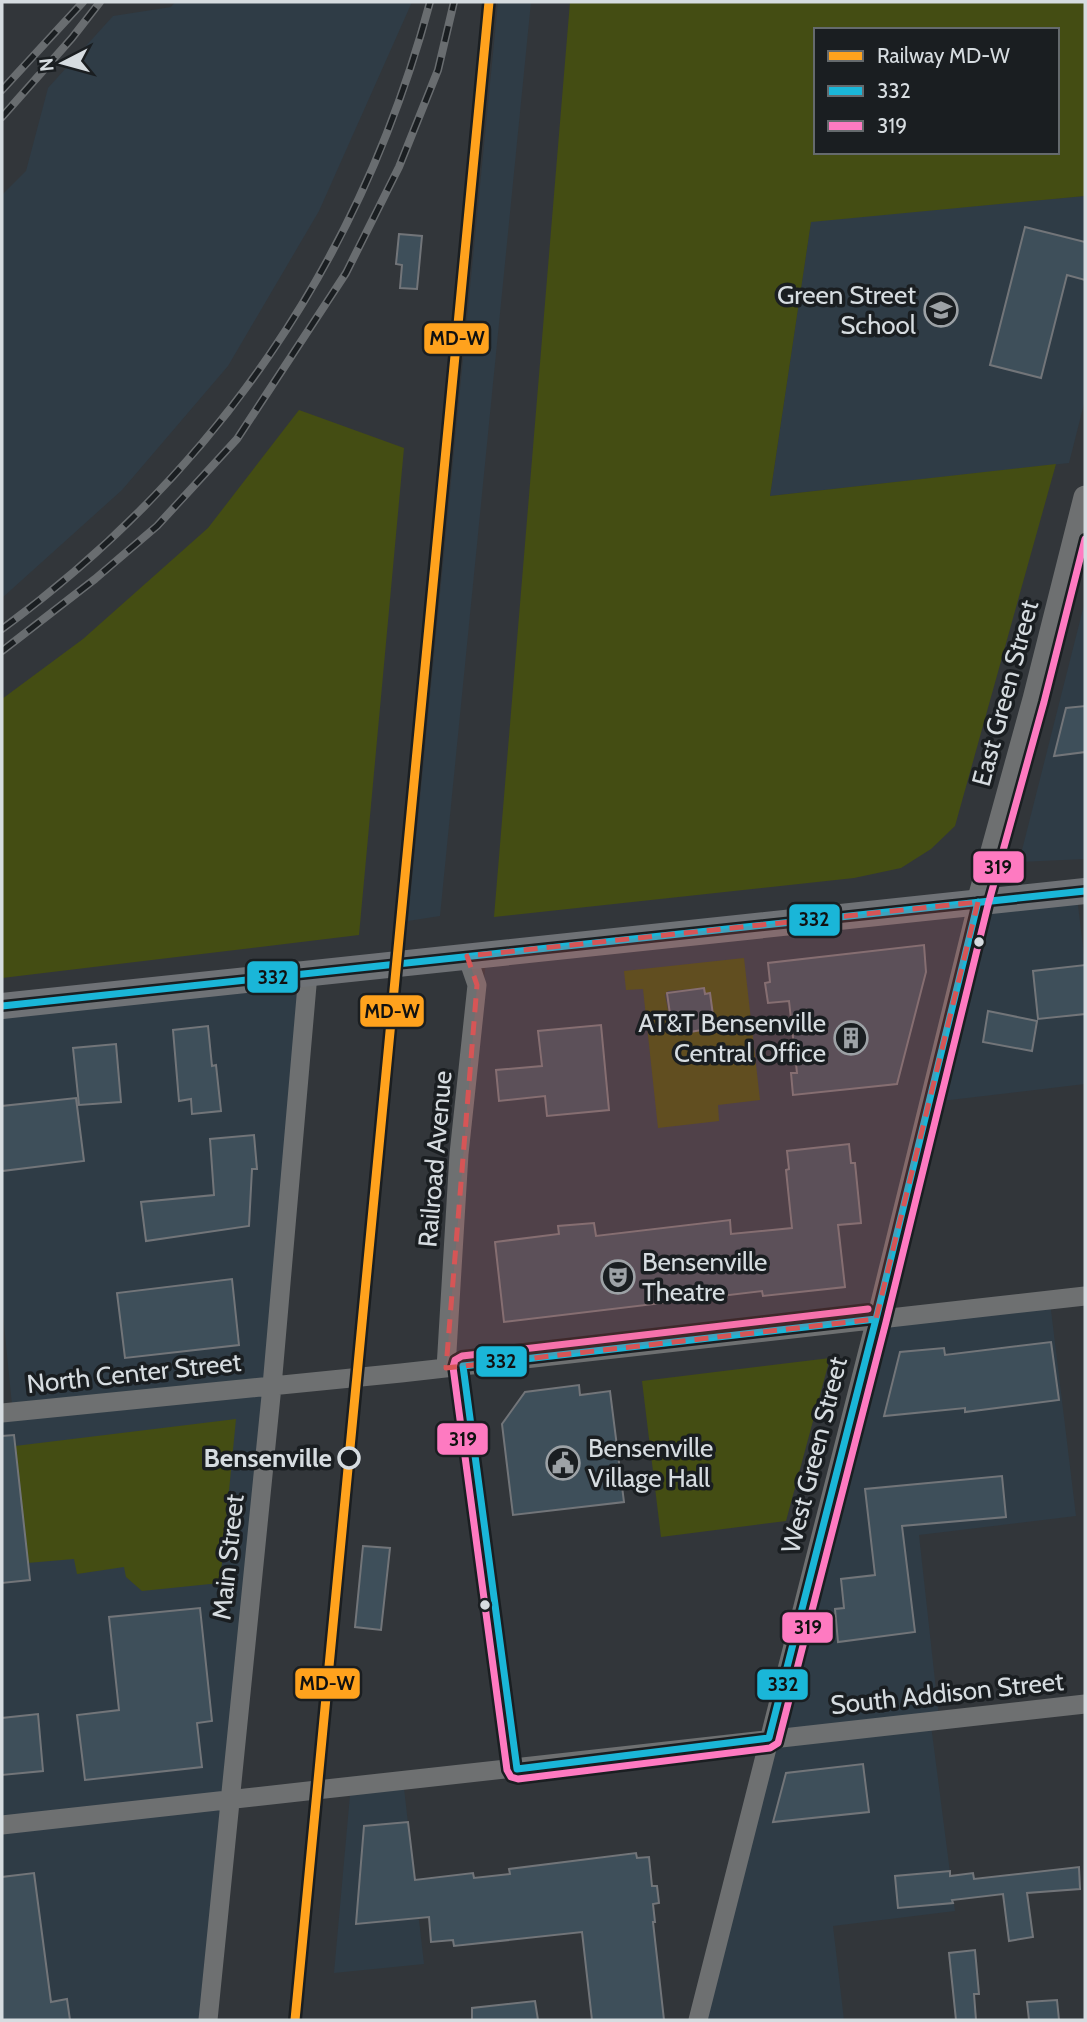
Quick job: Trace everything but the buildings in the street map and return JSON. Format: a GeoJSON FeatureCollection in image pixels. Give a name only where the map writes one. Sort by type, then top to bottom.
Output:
{"type":"FeatureCollection","features":[{"type":"Feature","properties":{"kind":"main road"},"geometry":{"type":"LineString","coordinates":[[2,1006],[1085,891]]}},
{"type":"Feature","properties":{"kind":"street","name":"East Green Street"},"geometry":{"type":"LineString","coordinates":[[978,902],[1034,699],[1085,497]]}},
{"type":"Feature","properties":{"kind":"street","name":"West Green Street"},"geometry":{"type":"LineString","coordinates":[[698,2020],[876,1319],[978,902]]}},
{"type":"Feature","properties":{"kind":"street","name":"Railroad Avenue"},"geometry":{"type":"LineString","coordinates":[[446,1368],[459,1154],[477,985],[467,956]]}},
{"type":"Feature","properties":{"kind":"street","name":"Main Street"},"geometry":{"type":"LineString","coordinates":[[208,2020],[272,1386],[309,974]]}},
{"type":"Feature","properties":{"kind":"street","name":"North Center Street"},"geometry":{"type":"LineString","coordinates":[[2,1413],[446,1368],[1085,1296]]}},
{"type":"Feature","properties":{"kind":"street","name":"South Addison Street"},"geometry":{"type":"LineString","coordinates":[[2,1825],[230,1802],[769,1738],[1085,1704]]}},
{"type":"Feature","properties":{"kind":"highlighted area"},"geometry":{"type":"Polygon","coordinates":[[[978,902],[876,1319],[446,1368],[477,985],[467,956],[978,902]]]}},
{"type":"Feature","properties":{"kind":"shaded area"},"geometry":{"type":"Polygon","coordinates":[[[175,2],[412,2],[319,211],[228,366],[122,490],[2,598],[2,195],[26,171],[48,88],[113,16],[171,7],[175,2]]]}},
{"type":"Feature","properties":{"kind":"shaded area"},"geometry":{"type":"Polygon","coordinates":[[[498,2],[531,2],[440,916],[408,921],[498,2]]]}},
{"type":"Feature","properties":{"kind":"shaded area","name":"Green Street School"},"geometry":{"type":"Polygon","coordinates":[[[1085,196],[1085,400],[1069,463],[770,496],[811,221],[1085,196]]]}},
{"type":"Feature","properties":{"kind":"shaded area"},"geometry":{"type":"Polygon","coordinates":[[[1085,601],[1085,859],[1019,862],[1085,601]]]}},
{"type":"Feature","properties":{"kind":"shaded area"},"geometry":{"type":"Polygon","coordinates":[[[1077,897],[1085,963],[1085,1084],[933,1102],[981,906],[1077,897]]]}},
{"type":"Feature","properties":{"kind":"shaded area"},"geometry":{"type":"Polygon","coordinates":[[[971,909],[871,1314],[442,1362],[486,961],[971,909]]]}},
{"type":"Feature","properties":{"kind":"shaded area"},"geometry":{"type":"Polygon","coordinates":[[[304,978],[204,2020],[2,2020],[2,1417],[13,1415],[2,1305],[2,1011],[304,978]]]}},
{"type":"Feature","properties":{"kind":"shaded area"},"geometry":{"type":"Polygon","coordinates":[[[1050,1302],[1076,1516],[919,1535],[939,1717],[774,1734],[880,1323],[1050,1302]]]}},
{"type":"Feature","properties":{"kind":"shaded area"},"geometry":{"type":"Polygon","coordinates":[[[931,1725],[955,1911],[833,1926],[844,2020],[702,2020],[772,1742],[931,1725]]]}},
{"type":"Feature","properties":{"kind":"shaded area"},"geometry":{"type":"Polygon","coordinates":[[[404,1788],[424,1964],[334,1973],[350,1795],[404,1788]]]}},
{"type":"Feature","properties":{"kind":"green space"},"geometry":{"type":"Polygon","coordinates":[[[570,2],[1085,2],[1085,196],[811,222],[770,496],[1056,464],[955,826],[931,849],[901,868],[854,878],[494,917],[570,2]]]}},
{"type":"Feature","properties":{"kind":"green space"},"geometry":{"type":"Polygon","coordinates":[[[299,410],[404,448],[359,935],[2,978],[2,699],[83,639],[208,528],[299,410]]]}},
{"type":"Feature","properties":{"kind":"green space"},"geometry":{"type":"Polygon","coordinates":[[[744,958],[760,1100],[718,1105],[719,1121],[658,1128],[643,989],[626,990],[624,971],[744,958]],[[704,988],[668,991],[665,995],[670,1020],[678,1020],[679,1025],[683,1025],[684,1032],[701,1030],[700,1016],[713,1014],[709,993],[705,994],[704,988]]]}},
{"type":"Feature","properties":{"kind":"green space"},"geometry":{"type":"Polygon","coordinates":[[[830,1358],[786,1521],[661,1537],[642,1381],[830,1358]]]}},
{"type":"Feature","properties":{"kind":"green space"},"geometry":{"type":"Polygon","coordinates":[[[236,1419],[220,1583],[142,1591],[126,1577],[124,1567],[77,1574],[74,1559],[27,1563],[15,1446],[236,1419]]]}},
{"type":"Feature","properties":{"kind":"railway"},"geometry":{"type":"LineString","coordinates":[[2,90],[83,2]]}},
{"type":"Feature","properties":{"kind":"railway"},"geometry":{"type":"LineString","coordinates":[[2,117],[100,2]]}},
{"type":"Feature","properties":{"kind":"railway"},"geometry":{"type":"LineString","coordinates":[[2,629],[79,567],[150,501],[214,429],[271,353],[321,272],[364,187],[401,97],[430,2]]}},
{"type":"Feature","properties":{"kind":"railway"},"geometry":{"type":"LineString","coordinates":[[2,651],[95,579],[157,526],[237,439],[346,273],[399,167],[438,70],[454,2]]}},
{"type":"Feature","properties":{"kind":"rail line","name":"MD-W"},"geometry":{"type":"LineString","coordinates":[[295,2020],[489,2]]}},
{"type":"Feature","properties":{"kind":"transit line","name":"319"},"geometry":{"type":"LineString","coordinates":[[868,1309],[462,1356],[455,1360],[453,1367],[507,1770],[511,1777],[518,1779],[770,1748],[778,1743],[886,1322],[988,905],[1044,702],[1085,539]]}},
{"type":"Feature","properties":{"kind":"transit line","name":"332"},"geometry":{"type":"LineString","coordinates":[[2,1006],[1085,891]]}},
{"type":"Feature","properties":{"kind":"transit line","name":"332"},"geometry":{"type":"LineString","coordinates":[[876,1319],[978,902]]}},
{"type":"Feature","properties":{"kind":"transit line","name":"332"},"geometry":{"type":"LineString","coordinates":[[876,1319],[769,1738],[517,1769],[463,1366],[876,1319]]}},
{"type":"Feature","properties":{"kind":"place","name":"Green Street School"},"geometry":{"type":"Point","coordinates":[941,310]}},
{"type":"Feature","properties":{"kind":"place","name":"AT&T Bensenville Central Office"},"geometry":{"type":"Point","coordinates":[851,1038]}},
{"type":"Feature","properties":{"kind":"place","name":"Bensenville Theatre"},"geometry":{"type":"Point","coordinates":[618,1277]}},
{"type":"Feature","properties":{"kind":"place","name":"Bensenville"},"geometry":{"type":"Point","coordinates":[349,1458]}},
{"type":"Feature","properties":{"kind":"place","name":"Bensenville Village Hall"},"geometry":{"type":"Point","coordinates":[563,1463]}}]}
